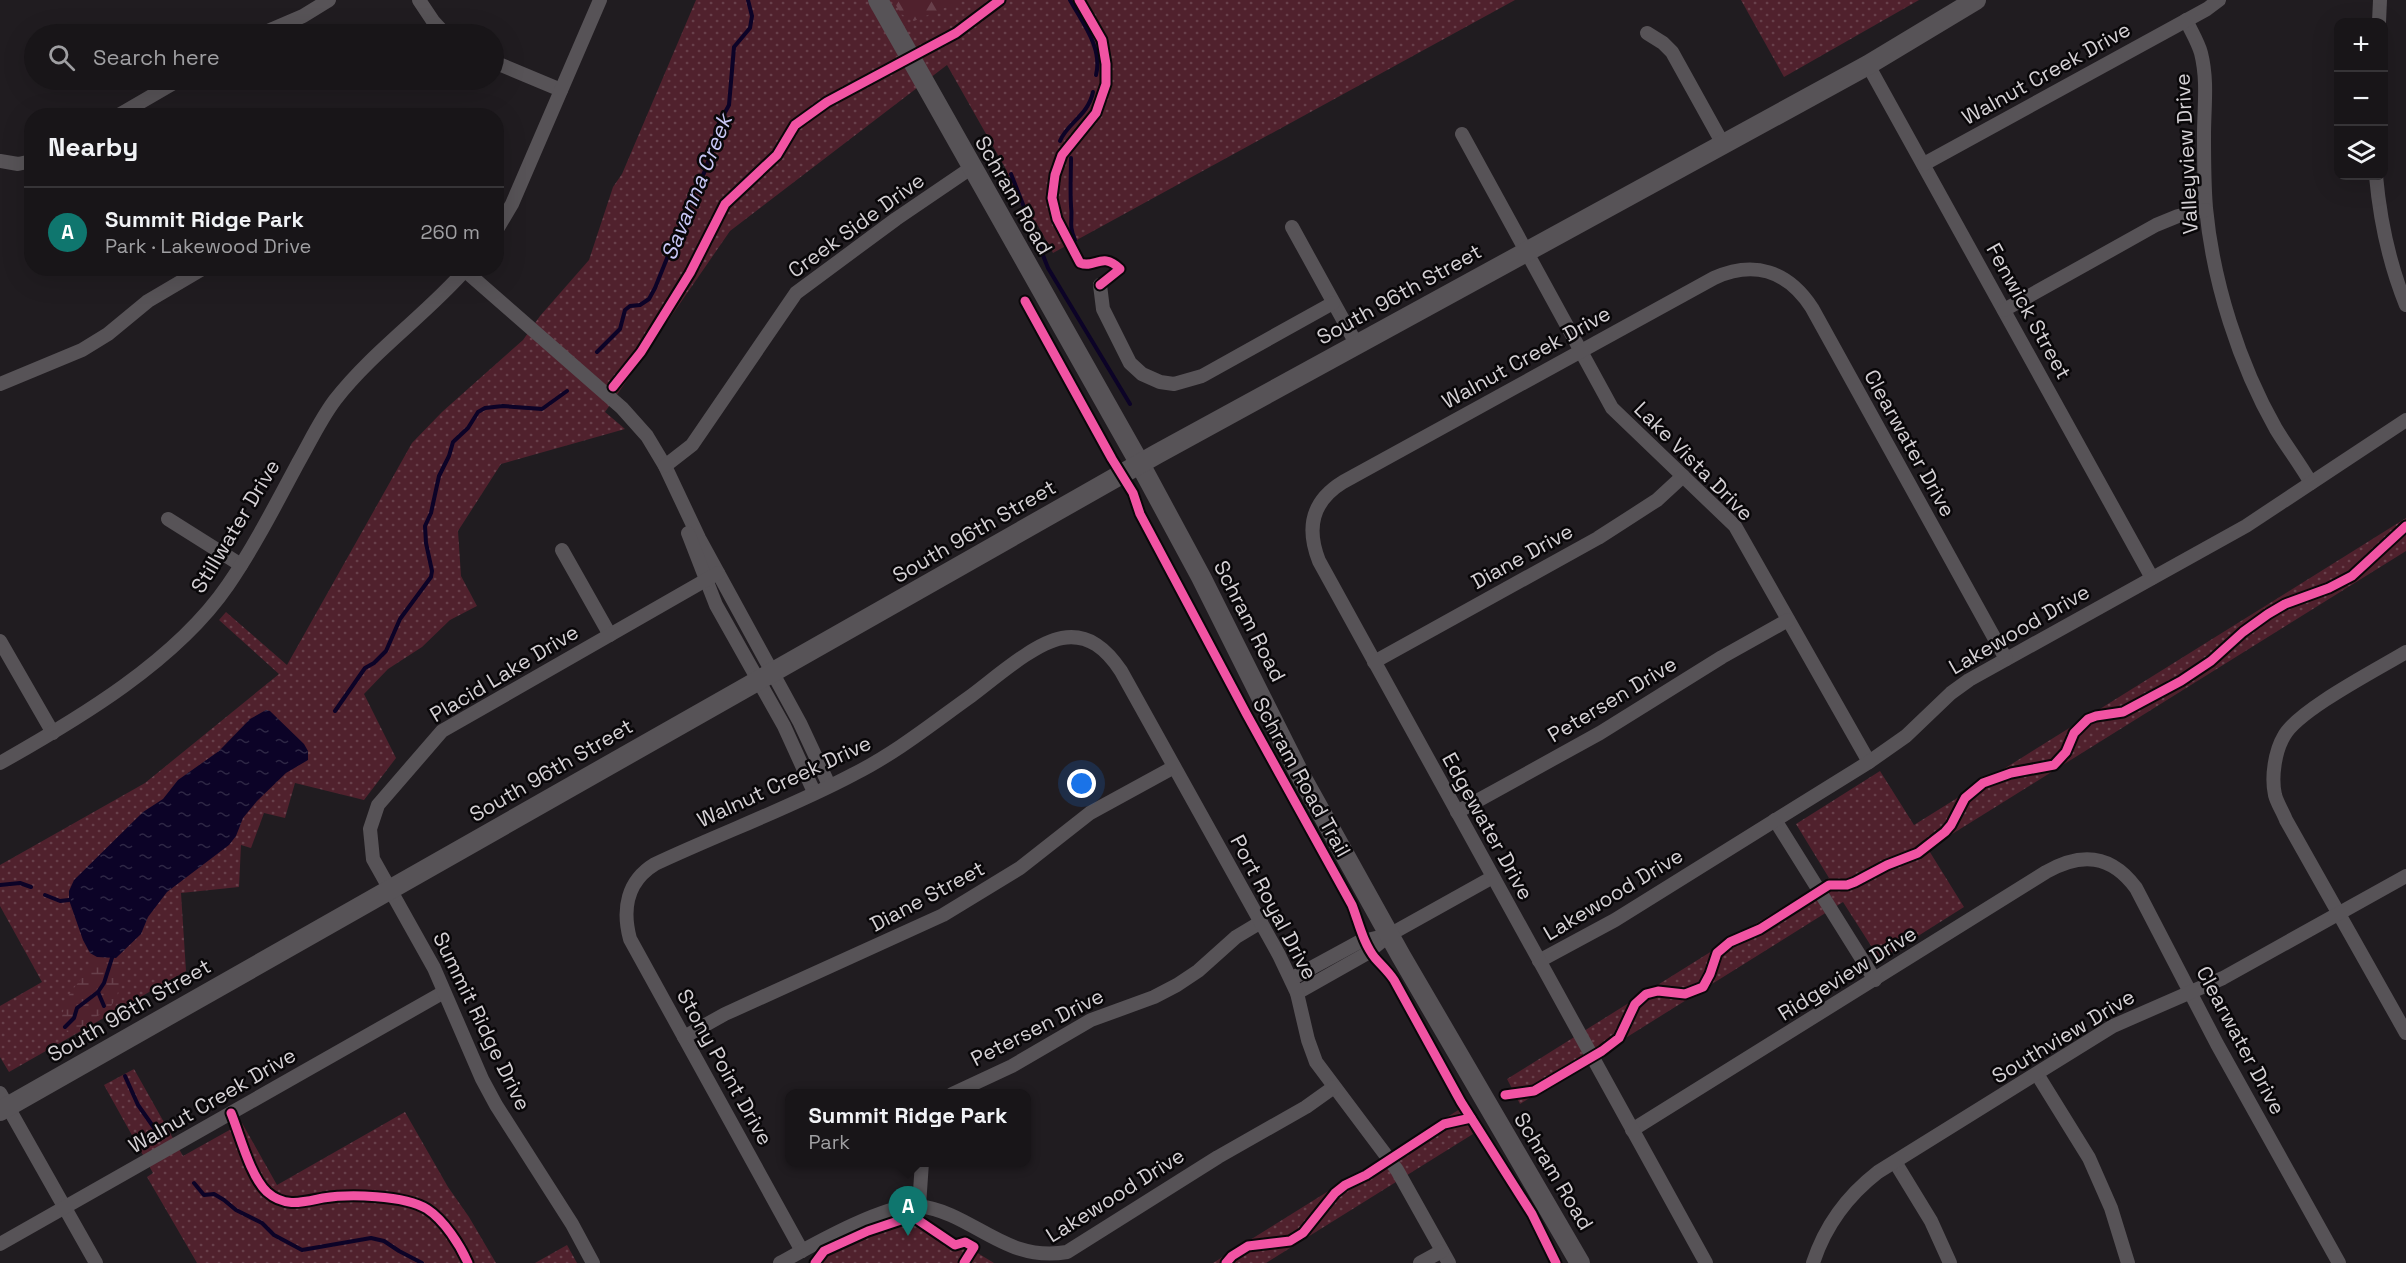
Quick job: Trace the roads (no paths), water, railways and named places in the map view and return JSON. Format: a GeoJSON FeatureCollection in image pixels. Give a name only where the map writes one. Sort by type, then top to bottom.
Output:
{"type":"FeatureCollection","features":[{"type":"Feature","properties":{"kind":"main road","name":"Schram Road"},"geometry":{"type":"LineString","coordinates":[[878,0],[1140,464],[1201,577],[1297,769],[1389,935],[1438,1023],[1580,1263]]}},
{"type":"Feature","properties":{"kind":"main road","name":"South 96th Street"},"geometry":{"type":"LineString","coordinates":[[3,1104],[391,889],[1140,464],[1868,65],[1976,0]]}},
{"type":"Feature","properties":{"kind":"street"},"geometry":{"type":"LineString","coordinates":[[284,24],[329,0]]}},
{"type":"Feature","properties":{"kind":"street"},"geometry":{"type":"LineString","coordinates":[[419,0],[436,24]]}},
{"type":"Feature","properties":{"kind":"street"},"geometry":{"type":"LineString","coordinates":[[504,218],[512,204],[600,0]]}},
{"type":"Feature","properties":{"kind":"street","name":"Walnut Creek Drive"},"geometry":{"type":"LineString","coordinates":[[1924,164],[2219,0]]}},
{"type":"Feature","properties":{"kind":"street"},"geometry":{"type":"LineString","coordinates":[[2379,18],[2380,0]]}},
{"type":"Feature","properties":{"kind":"street","name":"Valleyview Drive"},"geometry":{"type":"LineString","coordinates":[[2186,20],[2200,50],[2206,79],[2204,133],[2206,210],[2222,291],[2239,350],[2276,429],[2311,483]]}},
{"type":"Feature","properties":{"kind":"street"},"geometry":{"type":"LineString","coordinates":[[1647,33],[1672,52],[1723,144]]}},
{"type":"Feature","properties":{"kind":"street","name":"Fenwick Street"},"geometry":{"type":"LineString","coordinates":[[1868,65],[2152,578]]}},
{"type":"Feature","properties":{"kind":"street"},"geometry":{"type":"LineString","coordinates":[[504,66],[561,90]]}},
{"type":"Feature","properties":{"kind":"street"},"geometry":{"type":"LineString","coordinates":[[131,108],[162,90]]}},
{"type":"Feature","properties":{"kind":"street","name":"Lake Vista Drive"},"geometry":{"type":"LineString","coordinates":[[1462,134],[1612,408],[1735,526],[1869,762]]}},
{"type":"Feature","properties":{"kind":"street"},"geometry":{"type":"LineString","coordinates":[[0,161],[24,163]]}},
{"type":"Feature","properties":{"kind":"street","name":"Creek Side Drive"},"geometry":{"type":"LineString","coordinates":[[665,466],[692,445],[796,293],[896,219],[971,168]]}},
{"type":"Feature","properties":{"kind":"street"},"geometry":{"type":"LineString","coordinates":[[2377,180],[2385,238],[2394,275],[2406,305]]}},
{"type":"Feature","properties":{"kind":"street"},"geometry":{"type":"LineString","coordinates":[[2004,310],[2156,225],[2178,216],[2206,210]]}},
{"type":"Feature","properties":{"kind":"street"},"geometry":{"type":"LineString","coordinates":[[1292,227],[1357,345]]}},
{"type":"Feature","properties":{"kind":"street","name":"Walnut Creek Drive"},"geometry":{"type":"LineString","coordinates":[[1324,498],[1343,482],[1714,278],[1735,270],[1756,270]]}},
{"type":"Feature","properties":{"kind":"street","name":"Clearwater Drive"},"geometry":{"type":"LineString","coordinates":[[1756,270],[1778,275],[1796,287],[1812,308],[2006,659]]}},
{"type":"Feature","properties":{"kind":"street"},"geometry":{"type":"LineString","coordinates":[[0,384],[95,342],[148,301],[189,276]]}},
{"type":"Feature","properties":{"kind":"street","name":"Stillwater Drive"},"geometry":{"type":"LineString","coordinates":[[0,763],[98,704],[172,646],[211,607],[241,565],[318,426],[335,400],[370,361],[458,276]]}},
{"type":"Feature","properties":{"kind":"street"},"geometry":{"type":"LineString","coordinates":[[473,276],[635,421],[665,466],[766,676],[814,792]]}},
{"type":"Feature","properties":{"kind":"street"},"geometry":{"type":"LineString","coordinates":[[1100,285],[1103,309],[1130,363],[1142,374],[1160,382],[1174,384],[1202,376],[1334,303]]}},
{"type":"Feature","properties":{"kind":"street","name":"Lakewood Drive"},"geometry":{"type":"LineString","coordinates":[[1539,961],[1615,920],[1869,762],[1917,727],[1959,686],[2246,526],[2406,420]]}},
{"type":"Feature","properties":{"kind":"street","name":"Diane Drive"},"geometry":{"type":"LineString","coordinates":[[1374,662],[1598,538],[1658,500],[1683,476]]}},
{"type":"Feature","properties":{"kind":"street"},"geometry":{"type":"LineString","coordinates":[[675,488],[705,580],[716,605],[800,723],[830,785]]}},
{"type":"Feature","properties":{"kind":"street","name":"Edgewater Drive"},"geometry":{"type":"LineString","coordinates":[[1324,498],[1313,521],[1312,541],[1315,552],[1706,1263]]}},
{"type":"Feature","properties":{"kind":"street"},"geometry":{"type":"LineString","coordinates":[[168,519],[241,565]]}},
{"type":"Feature","properties":{"kind":"street"},"geometry":{"type":"LineString","coordinates":[[562,550],[610,635]]}},
{"type":"Feature","properties":{"kind":"street","name":"Placid Lake Drive"},"geometry":{"type":"LineString","coordinates":[[391,889],[373,859],[370,829],[378,805],[442,730],[718,573]]}},
{"type":"Feature","properties":{"kind":"street","name":"Petersen Drive"},"geometry":{"type":"LineString","coordinates":[[1457,812],[1600,733],[1722,657],[1788,620]]}},
{"type":"Feature","properties":{"kind":"street","name":"Walnut Creek Drive"},"geometry":{"type":"LineString","coordinates":[[627,899],[641,874],[655,864],[830,785],[891,753],[1043,644],[1070,637],[1087,639]]}},
{"type":"Feature","properties":{"kind":"street","name":"Port Royal Drive"},"geometry":{"type":"LineString","coordinates":[[1087,639],[1105,650],[1114,659],[1291,979],[1297,993],[1311,1052],[1334,1087],[1397,1170],[1445,1257]]}},
{"type":"Feature","properties":{"kind":"street"},"geometry":{"type":"LineString","coordinates":[[0,641],[53,733]]}},
{"type":"Feature","properties":{"kind":"street"},"geometry":{"type":"LineString","coordinates":[[2406,652],[2299,718],[2284,735],[2274,776],[2275,795],[2286,820],[2406,1033]]}},
{"type":"Feature","properties":{"kind":"street","name":"Diane Street"},"geometry":{"type":"LineString","coordinates":[[684,1037],[725,1014],[943,915],[1020,868],[1090,813],[1174,767]]}},
{"type":"Feature","properties":{"kind":"street"},"geometry":{"type":"LineString","coordinates":[[1775,820],[1875,980]]}},
{"type":"Feature","properties":{"kind":"street","name":"Clearwater Drive"},"geometry":{"type":"LineString","coordinates":[[2086,858],[2109,864],[2128,878],[2136,888],[2217,1044],[2339,1263]]}},
{"type":"Feature","properties":{"kind":"street","name":"Ridgeview Drive"},"geometry":{"type":"LineString","coordinates":[[1632,1130],[2056,867],[2076,859],[2086,858]]}},
{"type":"Feature","properties":{"kind":"street","name":"Southview Drive"},"geometry":{"type":"LineString","coordinates":[[1813,1263],[1827,1229],[1851,1196],[1868,1180],[1895,1162],[2113,1026],[2230,974],[2406,876]]}},
{"type":"Feature","properties":{"kind":"street"},"geometry":{"type":"LineString","coordinates":[[1297,993],[1366,954],[1389,935],[1492,877]]}},
{"type":"Feature","properties":{"kind":"street","name":"Summit Ridge Drive"},"geometry":{"type":"LineString","coordinates":[[391,889],[434,968],[468,1048],[496,1105],[546,1180],[593,1263]]}},
{"type":"Feature","properties":{"kind":"street","name":"Stony Point Drive"},"geometry":{"type":"LineString","coordinates":[[627,899],[626,917],[630,939],[802,1251]]}},
{"type":"Feature","properties":{"kind":"street","name":"Petersen Drive"},"geometry":{"type":"LineString","coordinates":[[963,1089],[1012,1066],[1092,1020],[1154,997],[1177,985],[1198,971],[1236,937],[1261,922]]}},
{"type":"Feature","properties":{"kind":"street"},"geometry":{"type":"LineString","coordinates":[[1291,979],[1359,942],[1389,935]]}},
{"type":"Feature","properties":{"kind":"street","name":"Walnut Creek Drive"},"geometry":{"type":"LineString","coordinates":[[0,1244],[444,992]]}},
{"type":"Feature","properties":{"kind":"street"},"geometry":{"type":"LineString","coordinates":[[2037,1074],[2089,1158],[2111,1208],[2128,1263]]}},
{"type":"Feature","properties":{"kind":"street","name":"Lakewood Drive"},"geometry":{"type":"LineString","coordinates":[[919,1206],[944,1215],[1002,1253],[1018,1260],[1038,1263],[1047,1261],[1067,1252],[1218,1157],[1306,1107],[1334,1087]]}},
{"type":"Feature","properties":{"kind":"street"},"geometry":{"type":"LineString","coordinates":[[3,1104],[96,1263]]}},
{"type":"Feature","properties":{"kind":"street"},"geometry":{"type":"LineString","coordinates":[[1895,1162],[1931,1221],[1950,1263]]}},
{"type":"Feature","properties":{"kind":"street"},"geometry":{"type":"LineString","coordinates":[[780,1263],[843,1229],[898,1209],[919,1206],[922,1167]]}},
{"type":"Feature","properties":{"kind":"street"},"geometry":{"type":"LineString","coordinates":[[1420,1263],[1445,1257]]}},
{"type":"Feature","properties":{"kind":"water"},"geometry":{"type":"Polygon","coordinates":[[[266,710],[270,711],[304,744],[308,751],[308,760],[286,773],[257,801],[243,818],[236,836],[229,845],[167,892],[148,917],[141,934],[116,958],[97,957],[90,953],[69,900],[69,891],[74,880],[143,812],[163,799],[178,780],[219,751],[250,719],[266,710]]]}},
{"type":"Feature","properties":{"kind":"waterway","name":"Savanna Creek"},"geometry":{"type":"LineString","coordinates":[[597,352],[620,329],[625,310],[649,299],[655,288],[691,192],[698,185],[704,173],[713,148],[716,129],[729,105],[734,47],[750,28],[752,16],[748,0]]}},
{"type":"Feature","properties":{"kind":"waterway"},"geometry":{"type":"LineString","coordinates":[[1070,0],[1094,45],[1097,55],[1096,75]]}},
{"type":"Feature","properties":{"kind":"waterway"},"geometry":{"type":"LineString","coordinates":[[1060,141],[1067,129],[1087,107],[1093,92]]}},
{"type":"Feature","properties":{"kind":"waterway"},"geometry":{"type":"LineString","coordinates":[[1071,158],[1071,226],[1075,240]]}},
{"type":"Feature","properties":{"kind":"waterway"},"geometry":{"type":"LineString","coordinates":[[1011,174],[1048,268],[1130,404]]}},
{"type":"Feature","properties":{"kind":"waterway","name":"Savanna Creek"},"geometry":{"type":"LineString","coordinates":[[335,711],[365,668],[386,651],[400,619],[431,577],[425,526],[431,513],[439,476],[453,442],[468,428],[478,412],[485,408],[503,406],[542,409],[567,391]]}},
{"type":"Feature","properties":{"kind":"waterway"},"geometry":{"type":"LineString","coordinates":[[0,885],[20,883],[31,887]]}},
{"type":"Feature","properties":{"kind":"waterway"},"geometry":{"type":"LineString","coordinates":[[45,895],[60,901],[69,900]]}},
{"type":"Feature","properties":{"kind":"waterway","name":"Savanna Creek"},"geometry":{"type":"LineString","coordinates":[[65,1027],[74,1018],[77,1008],[98,992],[104,983],[112,958]]}},
{"type":"Feature","properties":{"kind":"waterway"},"geometry":{"type":"LineString","coordinates":[[98,992],[104,1006]]}},
{"type":"Feature","properties":{"kind":"waterway"},"geometry":{"type":"LineString","coordinates":[[125,1076],[138,1105],[157,1132]]}},
{"type":"Feature","properties":{"kind":"waterway"},"geometry":{"type":"LineString","coordinates":[[194,1183],[204,1195],[214,1194],[236,1210],[262,1223],[274,1235],[302,1250],[371,1238],[384,1241],[422,1263]]}},
{"type":"Feature","properties":{"kind":"place","name":"Summit Ridge Park"},"geometry":{"type":"Point","coordinates":[908,1236]}}]}
